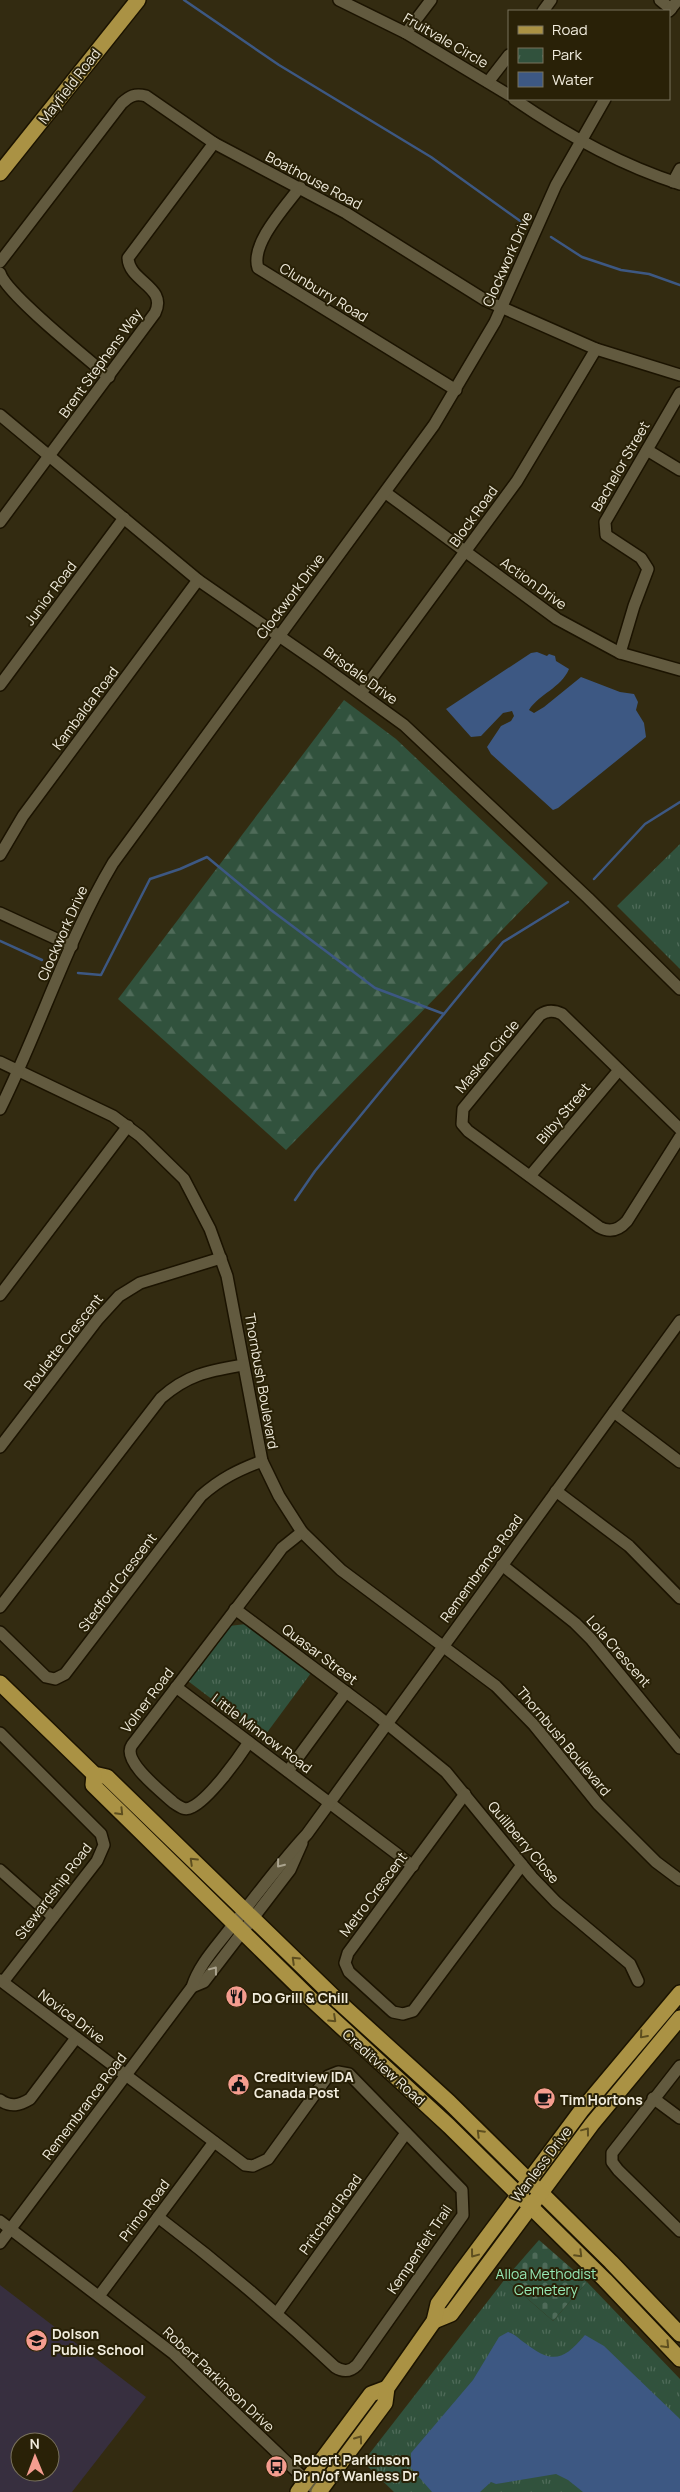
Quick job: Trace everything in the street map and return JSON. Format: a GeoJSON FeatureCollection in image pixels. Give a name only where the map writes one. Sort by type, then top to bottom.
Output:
{"type":"FeatureCollection","features":[{"type":"Feature","properties":{"kind":"main road","name":"Mayfield Road"},"geometry":{"type":"LineString","coordinates":[[0,173],[138,0]]}},
{"type":"Feature","properties":{"kind":"main road","name":"Creditview Road"},"geometry":{"type":"LineString","coordinates":[[0,1683],[94,1774],[107,1778],[339,2002],[448,2102],[680,2334]]}},
{"type":"Feature","properties":{"kind":"main road","name":"Creditview Road"},"geometry":{"type":"LineString","coordinates":[[94,1774],[93,1785],[310,1998],[429,2107],[518,2194],[680,2359]]}},
{"type":"Feature","properties":{"kind":"main road","name":"Wanless Drive"},"geometry":{"type":"LineString","coordinates":[[319,2492],[385,2403],[387,2388],[434,2321],[438,2304],[518,2194],[603,2084],[680,1993]]}},
{"type":"Feature","properties":{"kind":"main road"},"geometry":{"type":"LineString","coordinates":[[310,1998],[319,1994],[339,2002]]}},
{"type":"Feature","properties":{"kind":"main road","name":"Wanless Drive"},"geometry":{"type":"LineString","coordinates":[[434,2321],[451,2314],[614,2096],[680,2018]]}},
{"type":"Feature","properties":{"kind":"main road","name":"Wanless Drive"},"geometry":{"type":"LineString","coordinates":[[302,2486],[371,2394],[387,2388]]}},
{"type":"Feature","properties":{"kind":"street","name":"Fruitvale Circle"},"geometry":{"type":"LineString","coordinates":[[339,0],[406,33],[508,94]]}},
{"type":"Feature","properties":{"kind":"street"},"geometry":{"type":"LineString","coordinates":[[406,33],[431,0]]}},
{"type":"Feature","properties":{"kind":"street"},"geometry":{"type":"LineString","coordinates":[[660,0],[672,7]]}},
{"type":"Feature","properties":{"kind":"street"},"geometry":{"type":"LineString","coordinates":[[488,82],[508,56]]}},
{"type":"Feature","properties":{"kind":"street","name":"Boathouse Road"},"geometry":{"type":"LineString","coordinates":[[0,262],[122,103],[133,95],[146,96],[214,144],[300,187],[346,213],[455,282],[502,307],[596,349],[680,375]]}},
{"type":"Feature","properties":{"kind":"street"},"geometry":{"type":"LineString","coordinates":[[516,100],[582,141],[626,163],[676,183],[680,169]]}},
{"type":"Feature","properties":{"kind":"street","name":"Clockwork Drive"},"geometry":{"type":"LineString","coordinates":[[0,1109],[98,888],[113,863],[434,425],[456,390],[502,307],[556,185],[603,100]]}},
{"type":"Feature","properties":{"kind":"street","name":"Brent Stephens Way"},"geometry":{"type":"LineString","coordinates":[[0,522],[155,313],[159,304],[155,292],[128,265],[130,252],[214,144]]}},
{"type":"Feature","properties":{"kind":"street","name":"Clunburry Road"},"geometry":{"type":"LineString","coordinates":[[300,187],[276,219],[258,250],[256,256],[258,268],[456,390]]}},
{"type":"Feature","properties":{"kind":"street"},"geometry":{"type":"LineString","coordinates":[[0,273],[6,284],[36,313],[109,377]]}},
{"type":"Feature","properties":{"kind":"street","name":"Block Road"},"geometry":{"type":"LineString","coordinates":[[361,694],[518,481],[596,349]]}},
{"type":"Feature","properties":{"kind":"street","name":"Bachelor Street"},"geometry":{"type":"LineString","coordinates":[[620,653],[634,606],[648,569],[641,558],[610,540],[604,528],[608,515],[680,393]]}},
{"type":"Feature","properties":{"kind":"street","name":"Brisdale Drive"},"geometry":{"type":"LineString","coordinates":[[0,415],[198,580],[404,725],[588,898],[680,989]]}},
{"type":"Feature","properties":{"kind":"street"},"geometry":{"type":"LineString","coordinates":[[647,450],[680,470]]}},
{"type":"Feature","properties":{"kind":"street","name":"Action Drive"},"geometry":{"type":"LineString","coordinates":[[386,493],[557,618],[620,653],[680,670]]}},
{"type":"Feature","properties":{"kind":"street","name":"Junior Road"},"geometry":{"type":"LineString","coordinates":[[0,685],[124,518]]}},
{"type":"Feature","properties":{"kind":"street","name":"Kambalda Road"},"geometry":{"type":"LineString","coordinates":[[0,855],[22,816],[198,580]]}},
{"type":"Feature","properties":{"kind":"street"},"geometry":{"type":"LineString","coordinates":[[0,913],[72,946]]}},
{"type":"Feature","properties":{"kind":"street","name":"Masken Circle"},"geometry":{"type":"LineString","coordinates":[[680,1129],[562,1014],[556,1011],[545,1012],[534,1023],[463,1109],[461,1118],[468,1131],[605,1230],[615,1230],[627,1221],[680,1137]]}},
{"type":"Feature","properties":{"kind":"street","name":"Thornbush Boulevard"},"geometry":{"type":"LineString","coordinates":[[0,1062],[96,1107],[128,1126],[184,1179],[210,1229],[227,1276],[262,1461],[279,1496],[302,1532],[341,1570],[496,1686],[534,1725],[598,1804],[656,1862],[680,1880]]}},
{"type":"Feature","properties":{"kind":"street","name":"Bilby Street"},"geometry":{"type":"LineString","coordinates":[[530,1176],[619,1070]]}},
{"type":"Feature","properties":{"kind":"street"},"geometry":{"type":"LineString","coordinates":[[0,1295],[128,1126]]}},
{"type":"Feature","properties":{"kind":"street","name":"Roulette Crescent"},"geometry":{"type":"LineString","coordinates":[[0,1447],[98,1319],[119,1296],[140,1283],[221,1258]]}},
{"type":"Feature","properties":{"kind":"street","name":"Remembrance Road"},"geometry":{"type":"LineString","coordinates":[[0,2243],[192,1987],[196,1975],[290,1870],[307,1834],[680,1321]]}},
{"type":"Feature","properties":{"kind":"street"},"geometry":{"type":"LineString","coordinates":[[670,1335],[680,1343]]}},
{"type":"Feature","properties":{"kind":"street"},"geometry":{"type":"LineString","coordinates":[[0,1608],[161,1398],[187,1378],[214,1370],[243,1365]]}},
{"type":"Feature","properties":{"kind":"street"},"geometry":{"type":"LineString","coordinates":[[614,1412],[680,1462]]}},
{"type":"Feature","properties":{"kind":"street","name":"Stedford Crescent"},"geometry":{"type":"LineString","coordinates":[[0,1632],[46,1677],[55,1679],[66,1674],[201,1496],[222,1479],[262,1461]]}},
{"type":"Feature","properties":{"kind":"street"},"geometry":{"type":"LineString","coordinates":[[556,1491],[628,1546],[680,1598]]}},
{"type":"Feature","properties":{"kind":"street","name":"Volner Road"},"geometry":{"type":"LineString","coordinates":[[249,1742],[227,1772],[195,1805],[188,1808],[181,1808],[174,1804],[133,1763],[129,1749],[282,1548],[302,1532]]}},
{"type":"Feature","properties":{"kind":"street","name":"Lola Crescent"},"geometry":{"type":"LineString","coordinates":[[502,1565],[575,1623],[591,1639],[680,1748]]}},
{"type":"Feature","properties":{"kind":"street","name":"Quasar Street"},"geometry":{"type":"LineString","coordinates":[[236,1609],[387,1723]]}},
{"type":"Feature","properties":{"kind":"street","name":"Little Minnow Road"},"geometry":{"type":"LineString","coordinates":[[176,1687],[413,1866]]}},
{"type":"Feature","properties":{"kind":"street"},"geometry":{"type":"LineString","coordinates":[[288,1771],[346,1692]]}},
{"type":"Feature","properties":{"kind":"street","name":"Quillberry Close"},"geometry":{"type":"LineString","coordinates":[[387,1723],[446,1772],[522,1865],[556,1902],[630,1964],[638,1981]]}},
{"type":"Feature","properties":{"kind":"street","name":"Stewardship Road"},"geometry":{"type":"LineString","coordinates":[[0,1733],[103,1839],[104,1846],[97,1861],[1,1981]]}},
{"type":"Feature","properties":{"kind":"street","name":"Metro Crescent"},"geometry":{"type":"LineString","coordinates":[[465,1794],[348,1953],[345,1963],[348,1972],[392,2012],[403,2014],[416,2007],[522,1865]]}},
{"type":"Feature","properties":{"kind":"street"},"geometry":{"type":"LineString","coordinates":[[0,1870],[52,1917]]}},
{"type":"Feature","properties":{"kind":"street","name":"Novice Drive"},"geometry":{"type":"LineString","coordinates":[[1,1981],[126,2076]]}},
{"type":"Feature","properties":{"kind":"street"},"geometry":{"type":"LineString","coordinates":[[0,2100],[11,2105],[20,2105],[30,2099],[76,2038]]}},
{"type":"Feature","properties":{"kind":"street"},"geometry":{"type":"LineString","coordinates":[[680,2066],[618,2142],[612,2154],[612,2162],[680,2231]]}},
{"type":"Feature","properties":{"kind":"street","name":"Kempenfelt Trail"},"geometry":{"type":"LineString","coordinates":[[126,2076],[245,2165],[261,2164],[268,2159],[328,2076],[338,2072],[349,2074],[462,2190],[463,2215],[357,2365],[349,2371],[339,2370],[278,2313],[218,2262],[158,2217]]}},
{"type":"Feature","properties":{"kind":"street"},"geometry":{"type":"LineString","coordinates":[[653,2098],[680,2118]]}},
{"type":"Feature","properties":{"kind":"street","name":"Pritchard Road"},"geometry":{"type":"LineString","coordinates":[[278,2313],[406,2133]]}},
{"type":"Feature","properties":{"kind":"street","name":"Primo Road"},"geometry":{"type":"LineString","coordinates":[[99,2296],[214,2142]]}},
{"type":"Feature","properties":{"kind":"street","name":"Robert Parkinson Drive"},"geometry":{"type":"LineString","coordinates":[[0,2221],[174,2354],[302,2486],[319,2492]]}},
{"type":"Feature","properties":{"kind":"shaded area","name":"Dolson Public School"},"geometry":{"type":"Polygon","coordinates":[[[0,2285],[146,2397],[72,2492],[0,2492],[0,2285]]]}},
{"type":"Feature","properties":{"kind":"green space"},"geometry":{"type":"Polygon","coordinates":[[[344,700],[396,739],[548,883],[286,1150],[118,999],[344,700]]]}},
{"type":"Feature","properties":{"kind":"green space"},"geometry":{"type":"Polygon","coordinates":[[[680,844],[680,969],[617,906],[680,844]]]}},
{"type":"Feature","properties":{"kind":"green space"},"geometry":{"type":"Polygon","coordinates":[[[246,1624],[311,1673],[263,1738],[188,1681],[229,1626],[246,1624]]]}},
{"type":"Feature","properties":{"kind":"green space","name":"Alloa Methodist Cemetery"},"geometry":{"type":"Polygon","coordinates":[[[539,2240],[587,2282],[553,2321],[505,2279],[539,2240]]]}},
{"type":"Feature","properties":{"kind":"green space"},"geometry":{"type":"Polygon","coordinates":[[[505,2279],[553,2321],[587,2282],[680,2379],[680,2492],[394,2492],[363,2462],[505,2279]]]}},
{"type":"Feature","properties":{"kind":"water"},"geometry":{"type":"Polygon","coordinates":[[[537,652],[547,656],[549,654],[555,656],[556,661],[569,669],[561,681],[533,704],[529,710],[534,713],[544,707],[581,677],[620,692],[634,694],[638,702],[636,710],[644,723],[646,737],[558,808],[553,810],[491,754],[487,747],[501,726],[511,721],[514,716],[512,711],[503,713],[481,736],[471,737],[446,709],[531,653],[537,652]]]}},
{"type":"Feature","properties":{"kind":"water"},"geometry":{"type":"Polygon","coordinates":[[[508,2332],[515,2335],[534,2350],[550,2357],[557,2357],[570,2350],[585,2335],[604,2346],[680,2419],[680,2492],[583,2492],[568,2480],[556,2474],[496,2484],[491,2482],[480,2492],[432,2492],[411,2468],[411,2453],[473,2380],[499,2337],[508,2332]]]}},
{"type":"Feature","properties":{"kind":"waterway"},"geometry":{"type":"LineString","coordinates":[[184,0],[279,65],[431,157],[523,223]]}},
{"type":"Feature","properties":{"kind":"waterway"},"geometry":{"type":"LineString","coordinates":[[551,237],[582,257],[621,270],[649,274],[680,285]]}},
{"type":"Feature","properties":{"kind":"waterway"},"geometry":{"type":"LineString","coordinates":[[594,879],[645,824],[680,802]]}},
{"type":"Feature","properties":{"kind":"waterway"},"geometry":{"type":"LineString","coordinates":[[78,973],[101,975],[150,879],[207,857],[271,910],[375,988],[444,1014]]}},
{"type":"Feature","properties":{"kind":"waterway"},"geometry":{"type":"LineString","coordinates":[[295,1200],[315,1171],[503,942],[568,902]]}},
{"type":"Feature","properties":{"kind":"waterway"},"geometry":{"type":"LineString","coordinates":[[0,941],[42,960]]}},
{"type":"Feature","properties":{"kind":"place","name":"DQ Grill & Chill"},"geometry":{"type":"Point","coordinates":[236,1997]}},
{"type":"Feature","properties":{"kind":"place","name":"Creditview IDA Canada Post"},"geometry":{"type":"Point","coordinates":[238,2084]}},
{"type":"Feature","properties":{"kind":"place","name":"Tim Hortons"},"geometry":{"type":"Point","coordinates":[544,2099]}},
{"type":"Feature","properties":{"kind":"place","name":"Dolson Public School"},"geometry":{"type":"Point","coordinates":[36,2341]}},
{"type":"Feature","properties":{"kind":"place","name":"Robert Parkinson Dr n/of Wanless Dr"},"geometry":{"type":"Point","coordinates":[277,2467]}}]}
